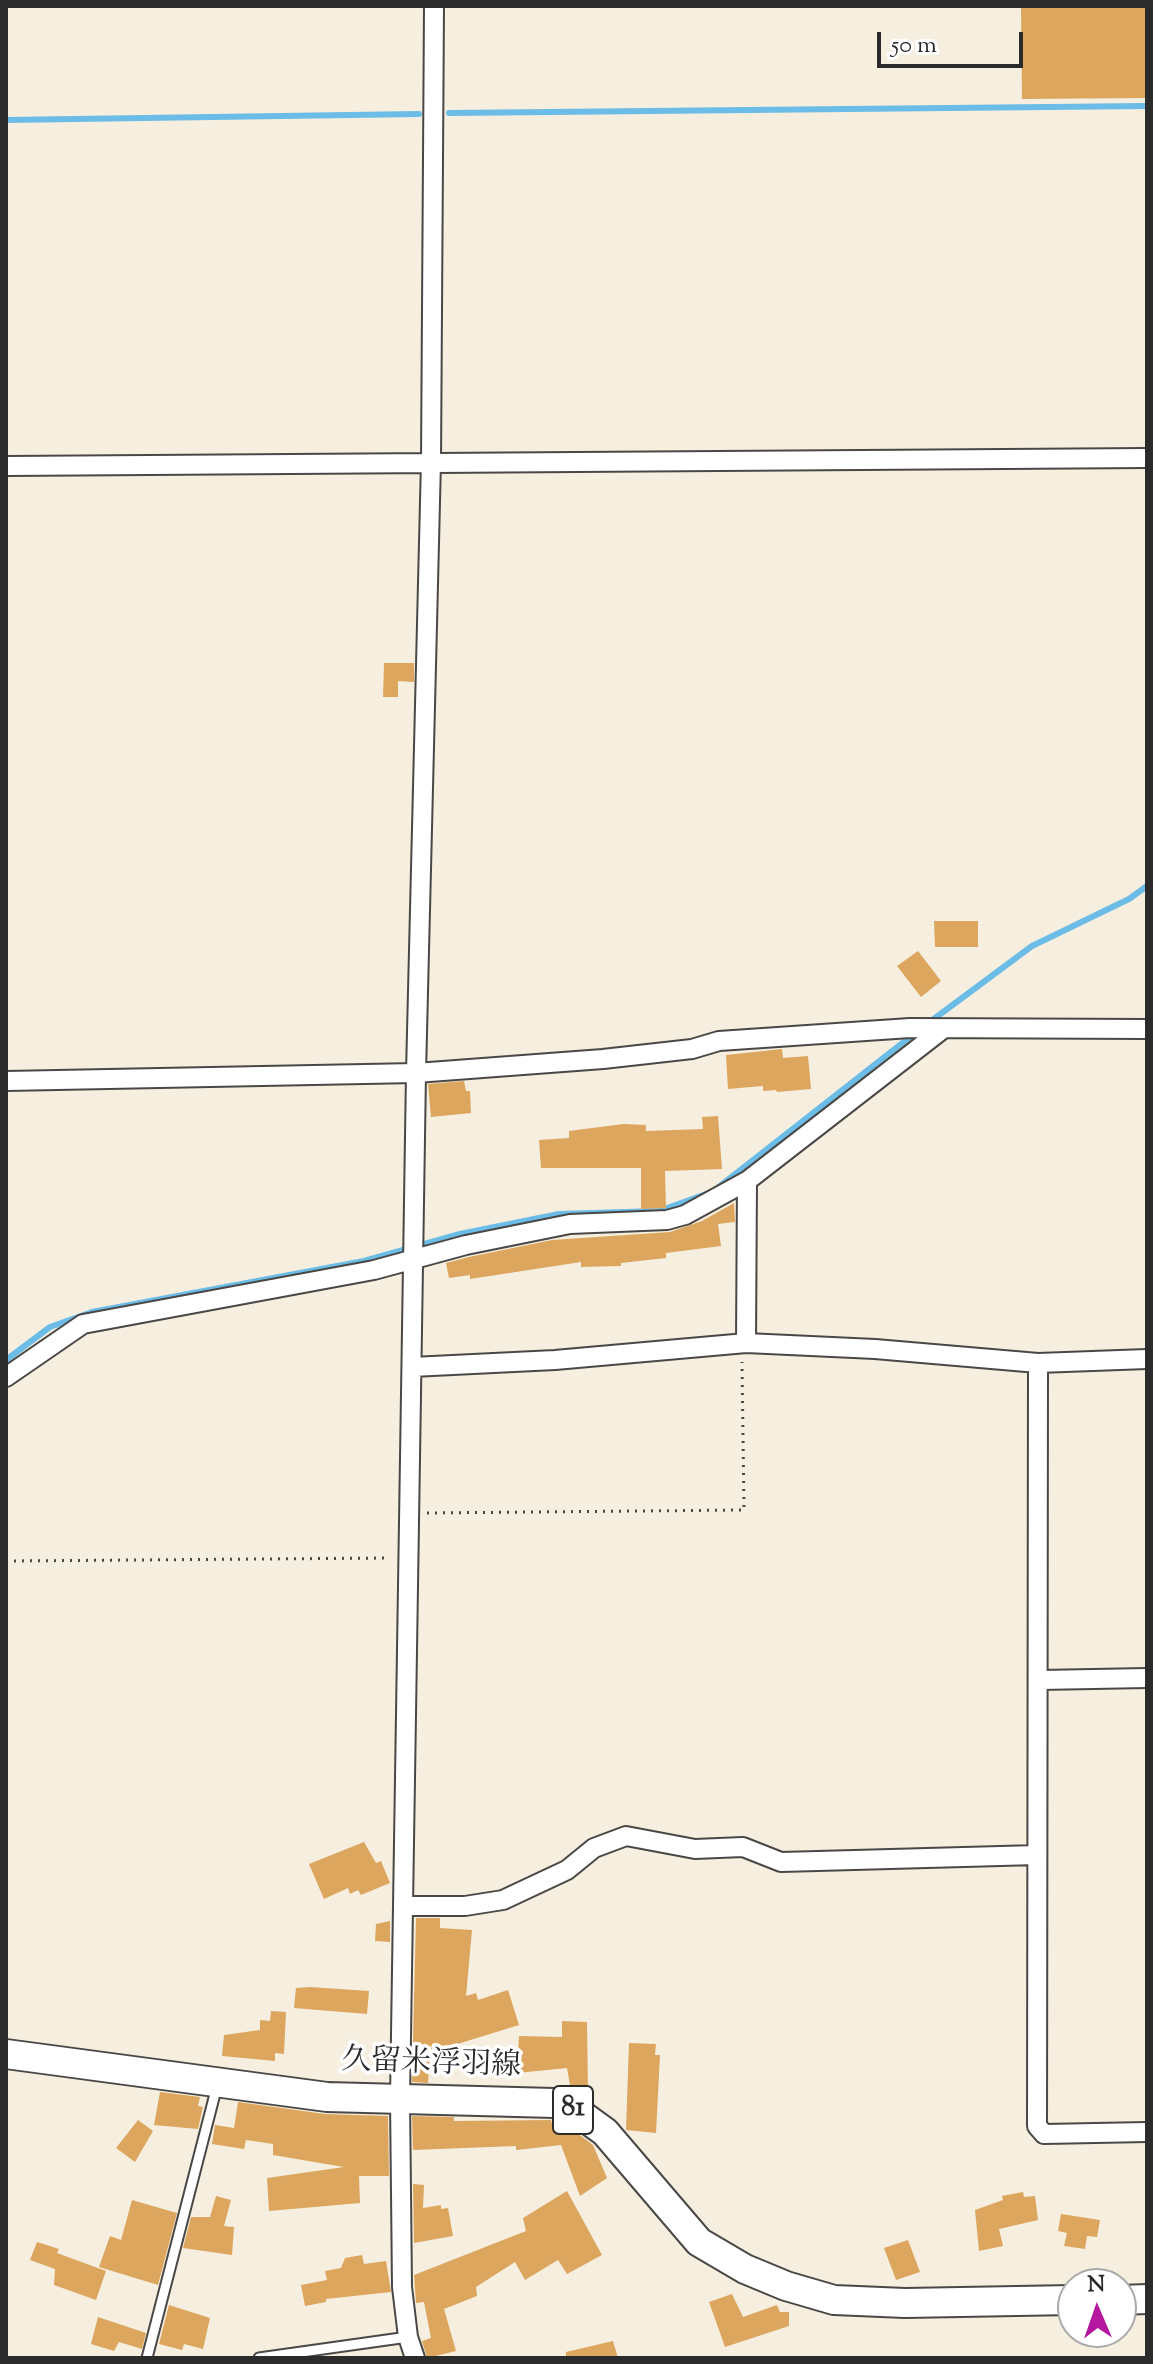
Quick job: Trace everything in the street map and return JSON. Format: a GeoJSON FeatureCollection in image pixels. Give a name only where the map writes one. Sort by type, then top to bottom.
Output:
{"type":"FeatureCollection","features":[{"type":"Feature","properties":{"kind":"main road","name":"久留米浮羽線"},"geometry":{"type":"LineString","coordinates":[[6,2054],[327,2097],[554,2103],[576,2111],[605,2132],[699,2242],[745,2269],[834,2300],[905,2303],[1057,2300]]}},
{"type":"Feature","properties":{"kind":"street"},"geometry":{"type":"LineString","coordinates":[[415,2358],[408,2337],[402,2287],[400,2099],[416,1073],[431,461],[434,6]]}},
{"type":"Feature","properties":{"kind":"street"},"geometry":{"type":"LineString","coordinates":[[6,466],[1147,458]]}},
{"type":"Feature","properties":{"kind":"street"},"geometry":{"type":"LineString","coordinates":[[6,1081],[416,1073],[603,1059],[692,1049],[719,1041],[910,1028],[1147,1029]]}},
{"type":"Feature","properties":{"kind":"street"},"geometry":{"type":"LineString","coordinates":[[6,1377],[65,1333],[83,1324],[414,1250],[466,1245],[570,1224],[667,1220],[685,1215],[747,1181],[937,1029]]}},
{"type":"Feature","properties":{"kind":"street"},"geometry":{"type":"LineString","coordinates":[[746,1343],[747,1181]]}},
{"type":"Feature","properties":{"kind":"street"},"geometry":{"type":"LineString","coordinates":[[412,1367],[555,1360],[746,1343],[875,1349],[1038,1363],[1147,1359]]}},
{"type":"Feature","properties":{"kind":"street"},"geometry":{"type":"LineString","coordinates":[[1038,1363],[1040,1680],[1037,2126],[1044,2134],[1147,2132]]}},
{"type":"Feature","properties":{"kind":"street"},"geometry":{"type":"LineString","coordinates":[[1040,1680],[1147,1678]]}},
{"type":"Feature","properties":{"kind":"street"},"geometry":{"type":"LineString","coordinates":[[405,1906],[465,1906],[503,1900],[567,1870],[594,1848],[626,1836],[695,1849],[743,1847],[781,1862],[1037,1855]]}},
{"type":"Feature","properties":{"kind":"lane"},"geometry":{"type":"LineString","coordinates":[[147,2358],[218,2080]]}},
{"type":"Feature","properties":{"kind":"lane"},"geometry":{"type":"LineString","coordinates":[[259,2358],[408,2337]]}},
{"type":"Feature","properties":{"kind":"path"},"geometry":{"type":"LineString","coordinates":[[410,1513],[744,1510],[742,1354],[746,1343]]}},
{"type":"Feature","properties":{"kind":"path"},"geometry":{"type":"LineString","coordinates":[[6,1561],[410,1558]]}},
{"type":"Feature","properties":{"kind":"building"},"geometry":{"type":"Polygon","coordinates":[[[1021,6],[1147,6],[1147,98],[1022,99],[1021,6]]]}},
{"type":"Feature","properties":{"kind":"building"},"geometry":{"type":"Polygon","coordinates":[[[384,663],[414,663],[414,682],[398,681],[398,697],[383,697],[384,663]]]}},
{"type":"Feature","properties":{"kind":"building"},"geometry":{"type":"Polygon","coordinates":[[[934,921],[978,921],[978,947],[935,947],[934,921]]]}},
{"type":"Feature","properties":{"kind":"building"},"geometry":{"type":"Polygon","coordinates":[[[918,951],[941,981],[921,997],[897,966],[918,951]]]}},
{"type":"Feature","properties":{"kind":"building"},"geometry":{"type":"Polygon","coordinates":[[[782,1049],[783,1058],[808,1056],[811,1089],[777,1092],[763,1091],[763,1086],[728,1089],[726,1055],[782,1049]]]}},
{"type":"Feature","properties":{"kind":"building"},"geometry":{"type":"Polygon","coordinates":[[[464,1081],[466,1091],[470,1091],[471,1113],[431,1117],[428,1084],[464,1081]]]}},
{"type":"Feature","properties":{"kind":"building"},"geometry":{"type":"Polygon","coordinates":[[[718,1116],[722,1169],[665,1171],[666,1208],[641,1209],[641,1168],[541,1168],[539,1140],[569,1138],[569,1131],[623,1124],[646,1125],[646,1131],[703,1129],[702,1117],[718,1116]]]}},
{"type":"Feature","properties":{"kind":"building"},"geometry":{"type":"Polygon","coordinates":[[[734,1203],[735,1222],[718,1224],[721,1246],[666,1253],[666,1258],[621,1263],[621,1266],[581,1267],[581,1262],[470,1279],[470,1275],[449,1278],[446,1263],[552,1240],[670,1232],[702,1221],[734,1203]]]}},
{"type":"Feature","properties":{"kind":"building"},"geometry":{"type":"Polygon","coordinates":[[[364,1842],[376,1863],[381,1861],[390,1883],[361,1895],[358,1890],[350,1894],[348,1888],[324,1899],[309,1864],[364,1842]]]}},
{"type":"Feature","properties":{"kind":"building"},"geometry":{"type":"Polygon","coordinates":[[[416,1918],[440,1918],[440,1928],[472,1930],[466,1996],[476,1993],[478,2000],[508,1990],[519,2025],[425,2054],[430,2054],[428,2083],[412,2082],[416,1918]]]}},
{"type":"Feature","properties":{"kind":"building"},"geometry":{"type":"Polygon","coordinates":[[[390,1921],[390,1942],[375,1941],[376,1924],[390,1921]]]}},
{"type":"Feature","properties":{"kind":"building"},"geometry":{"type":"Polygon","coordinates":[[[296,1988],[369,1991],[367,2014],[294,2008],[296,1988]]]}},
{"type":"Feature","properties":{"kind":"building"},"geometry":{"type":"Polygon","coordinates":[[[271,2011],[286,2012],[284,2054],[275,2053],[275,2061],[222,2056],[224,2035],[260,2030],[260,2020],[270,2021],[271,2011]]]}},
{"type":"Feature","properties":{"kind":"building"},"geometry":{"type":"Polygon","coordinates":[[[562,2021],[587,2022],[588,2093],[571,2091],[567,2068],[517,2073],[519,2036],[562,2037],[562,2021]]]}},
{"type":"Feature","properties":{"kind":"building"},"geometry":{"type":"Polygon","coordinates":[[[629,2043],[656,2044],[655,2055],[660,2055],[656,2133],[626,2130],[629,2043]]]}},
{"type":"Feature","properties":{"kind":"building"},"geometry":{"type":"Polygon","coordinates":[[[160,2092],[200,2097],[198,2106],[203,2107],[198,2129],[154,2125],[160,2092]]]}},
{"type":"Feature","properties":{"kind":"building"},"geometry":{"type":"Polygon","coordinates":[[[238,2102],[325,2114],[388,2116],[389,2176],[359,2176],[360,2203],[269,2211],[267,2178],[344,2167],[273,2155],[273,2144],[246,2140],[244,2149],[212,2144],[215,2125],[234,2128],[238,2102]]]}},
{"type":"Feature","properties":{"kind":"building"},"geometry":{"type":"Polygon","coordinates":[[[412,2116],[454,2117],[454,2121],[551,2120],[553,2127],[565,2125],[566,2132],[573,2130],[593,2145],[607,2178],[580,2196],[561,2145],[516,2150],[516,2146],[413,2150],[412,2116]]]}},
{"type":"Feature","properties":{"kind":"building"},"geometry":{"type":"Polygon","coordinates":[[[138,2120],[153,2131],[135,2162],[116,2148],[138,2120]]]}},
{"type":"Feature","properties":{"kind":"building"},"geometry":{"type":"Polygon","coordinates":[[[413,2184],[424,2185],[423,2208],[441,2205],[441,2209],[448,2208],[453,2236],[414,2243],[413,2184]]]}},
{"type":"Feature","properties":{"kind":"building"},"geometry":{"type":"Polygon","coordinates":[[[567,2191],[602,2255],[567,2274],[558,2260],[525,2280],[515,2262],[476,2287],[477,2296],[444,2309],[456,2351],[427,2358],[422,2341],[431,2338],[424,2302],[416,2303],[414,2275],[526,2231],[523,2218],[567,2191]]]}},
{"type":"Feature","properties":{"kind":"building"},"geometry":{"type":"Polygon","coordinates":[[[1023,2192],[1024,2197],[1035,2196],[1038,2220],[999,2229],[1003,2246],[979,2251],[975,2210],[1003,2200],[1002,2196],[1023,2192]]]}},
{"type":"Feature","properties":{"kind":"building"},"geometry":{"type":"Polygon","coordinates":[[[216,2196],[231,2200],[224,2226],[234,2227],[232,2255],[183,2248],[191,2217],[210,2217],[216,2196]]]}},
{"type":"Feature","properties":{"kind":"building"},"geometry":{"type":"Polygon","coordinates":[[[132,2200],[177,2213],[158,2285],[99,2267],[110,2236],[121,2240],[132,2200]]]}},
{"type":"Feature","properties":{"kind":"building"},"geometry":{"type":"Polygon","coordinates":[[[1061,2214],[1100,2220],[1097,2237],[1087,2236],[1085,2249],[1064,2246],[1067,2233],[1058,2231],[1061,2214]]]}},
{"type":"Feature","properties":{"kind":"building"},"geometry":{"type":"Polygon","coordinates":[[[908,2240],[920,2272],[896,2280],[884,2248],[908,2240]]]}},
{"type":"Feature","properties":{"kind":"building"},"geometry":{"type":"Polygon","coordinates":[[[37,2242],[106,2271],[96,2300],[54,2285],[55,2269],[30,2260],[37,2242]]]}},
{"type":"Feature","properties":{"kind":"building"},"geometry":{"type":"Polygon","coordinates":[[[362,2255],[364,2264],[386,2261],[391,2292],[326,2299],[326,2302],[305,2306],[301,2285],[327,2280],[325,2271],[341,2268],[345,2258],[362,2255]]]}},
{"type":"Feature","properties":{"kind":"building"},"geometry":{"type":"Polygon","coordinates":[[[732,2294],[743,2317],[777,2305],[780,2312],[789,2312],[789,2326],[725,2347],[709,2302],[732,2294]]]}},
{"type":"Feature","properties":{"kind":"building"},"geometry":{"type":"Polygon","coordinates":[[[169,2305],[210,2318],[203,2349],[184,2344],[182,2350],[159,2344],[169,2305]]]}},
{"type":"Feature","properties":{"kind":"building"},"geometry":{"type":"Polygon","coordinates":[[[98,2317],[146,2333],[142,2349],[119,2342],[114,2351],[91,2344],[98,2317]]]}},
{"type":"Feature","properties":{"kind":"building"},"geometry":{"type":"Polygon","coordinates":[[[613,2341],[618,2358],[566,2358],[566,2352],[613,2341]]]}},
{"type":"Feature","properties":{"kind":"waterway"},"geometry":{"type":"LineString","coordinates":[[449,113],[1147,106]]}},
{"type":"Feature","properties":{"kind":"waterway"},"geometry":{"type":"LineString","coordinates":[[6,120],[419,114]]}},
{"type":"Feature","properties":{"kind":"waterway"},"geometry":{"type":"LineString","coordinates":[[927,1024],[1032,946],[1129,899],[1147,886]]}},
{"type":"Feature","properties":{"kind":"waterway"},"geometry":{"type":"LineString","coordinates":[[716,1189],[915,1033]]}},
{"type":"Feature","properties":{"kind":"waterway"},"geometry":{"type":"LineString","coordinates":[[6,1360],[50,1327],[92,1312],[364,1261],[460,1234],[559,1214],[659,1211],[706,1194]]}}]}
